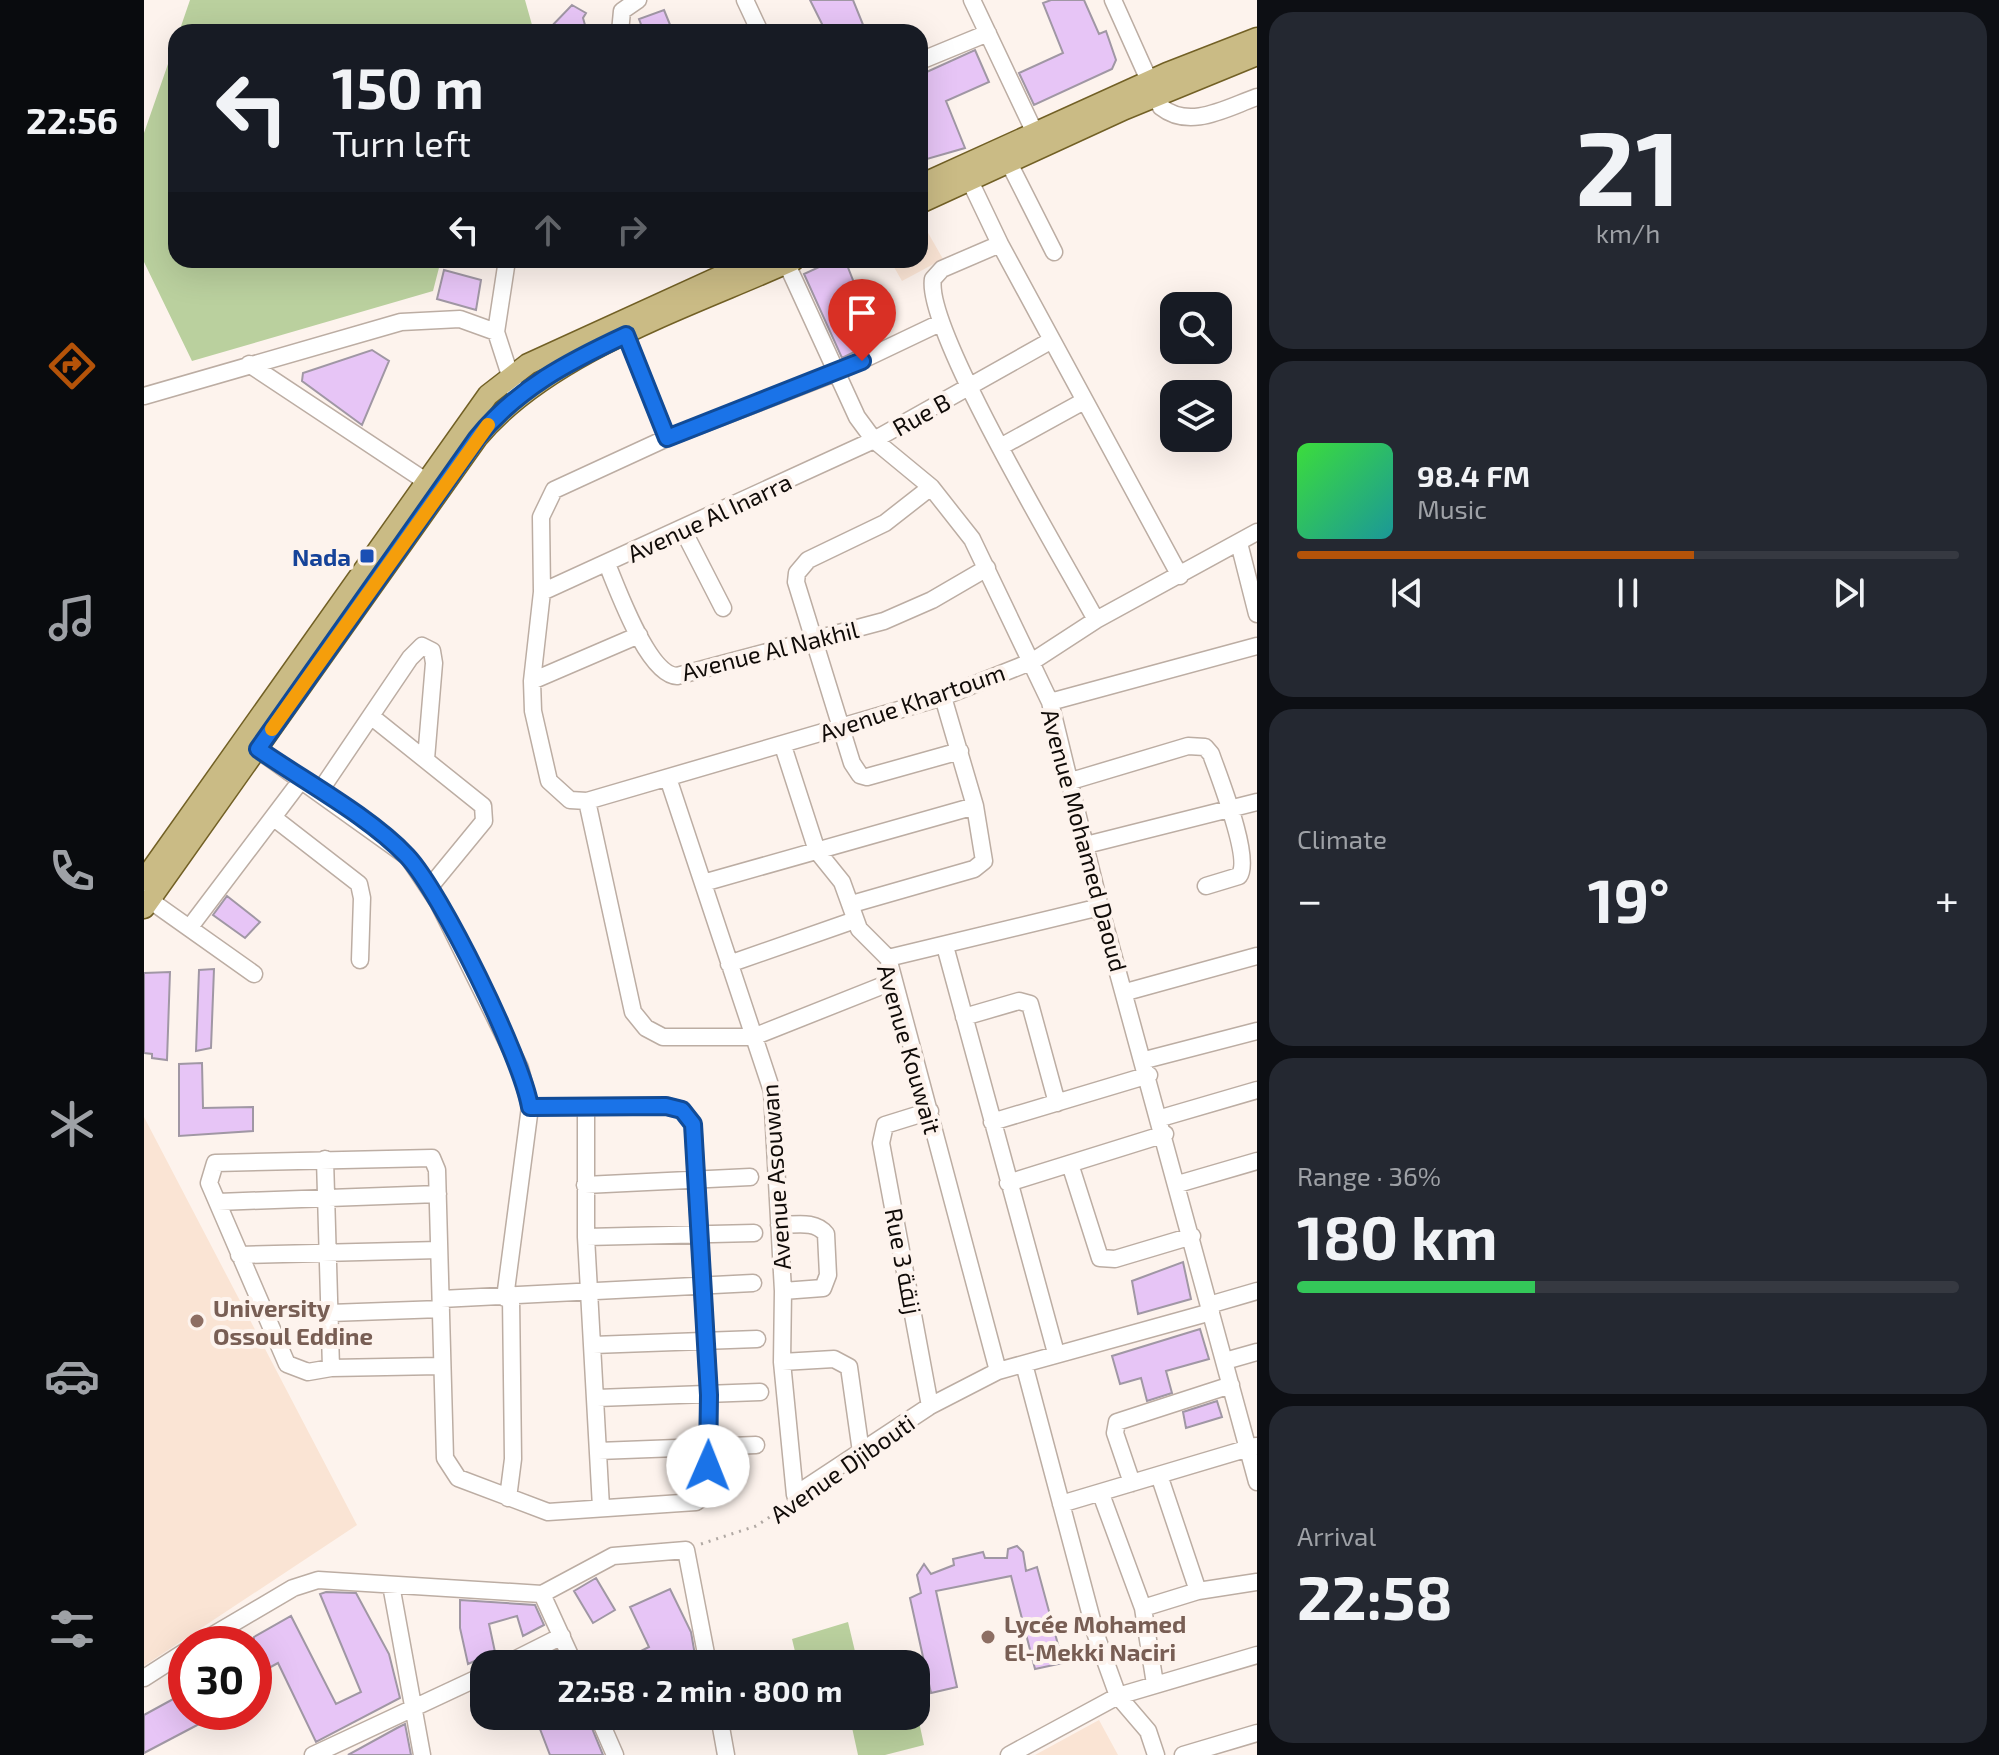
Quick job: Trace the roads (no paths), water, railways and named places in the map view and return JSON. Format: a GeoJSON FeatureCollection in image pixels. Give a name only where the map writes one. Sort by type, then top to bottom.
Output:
{"type":"FeatureCollection","features":[{"type":"Feature","properties":{"kind":"main road"},"geometry":{"type":"LineString","coordinates":[[928,199],[1009,163],[1257,38]]}},
{"type":"Feature","properties":{"kind":"main road"},"geometry":{"type":"LineString","coordinates":[[928,181],[1035,133],[1152,89],[1257,55]]}},
{"type":"Feature","properties":{"kind":"main road"},"geometry":{"type":"LineString","coordinates":[[146,901],[475,410],[508,377],[528,364],[724,268]]}},
{"type":"Feature","properties":{"kind":"main road"},"geometry":{"type":"LineString","coordinates":[[144,880],[251,744],[477,438],[517,397],[564,364],[774,268]]}},
{"type":"Feature","properties":{"kind":"street"},"geometry":{"type":"LineString","coordinates":[[616,7],[638,0]]}},
{"type":"Feature","properties":{"kind":"street"},"geometry":{"type":"LineString","coordinates":[[745,0],[756,24]]}},
{"type":"Feature","properties":{"kind":"street"},"geometry":{"type":"LineString","coordinates":[[972,0],[1035,133]]}},
{"type":"Feature","properties":{"kind":"street"},"geometry":{"type":"LineString","coordinates":[[1113,0],[1161,107],[1182,118],[1195,118],[1257,97]]}},
{"type":"Feature","properties":{"kind":"street"},"geometry":{"type":"LineString","coordinates":[[928,58],[988,33]]}},
{"type":"Feature","properties":{"kind":"street"},"geometry":{"type":"LineString","coordinates":[[1009,163],[1054,252]]}},
{"type":"Feature","properties":{"kind":"street"},"geometry":{"type":"LineString","coordinates":[[970,181],[1000,244],[1180,576]]}},
{"type":"Feature","properties":{"kind":"street"},"geometry":{"type":"LineString","coordinates":[[1000,244],[942,269],[933,279],[933,300],[969,387],[1096,620]]}},
{"type":"Feature","properties":{"kind":"street"},"geometry":{"type":"LineString","coordinates":[[506,268],[496,332],[508,377],[517,397]]}},
{"type":"Feature","properties":{"kind":"street","name":"Avenue Mohamed Daoud"},"geometry":{"type":"LineString","coordinates":[[792,268],[835,373],[857,417],[874,440],[931,487],[972,539],[1050,702],[1100,907],[1163,1126],[1231,1385],[1253,1447],[1257,1482]]}},
{"type":"Feature","properties":{"kind":"street"},"geometry":{"type":"LineString","coordinates":[[144,396],[401,322],[460,319],[496,332]]}},
{"type":"Feature","properties":{"kind":"street"},"geometry":{"type":"LineString","coordinates":[[894,981],[753,1037],[663,1037],[639,1021],[633,1012],[587,801],[570,800],[549,781],[533,711],[532,681],[542,592],[541,517],[554,490],[667,438],[835,373],[940,323]]}},
{"type":"Feature","properties":{"kind":"street"},"geometry":{"type":"LineString","coordinates":[[626,335],[667,438]]}},
{"type":"Feature","properties":{"kind":"street","name":"Rue B"},"geometry":{"type":"LineString","coordinates":[[874,440],[1052,340]]}},
{"type":"Feature","properties":{"kind":"street"},"geometry":{"type":"LineString","coordinates":[[249,364],[427,482]]}},
{"type":"Feature","properties":{"kind":"street"},"geometry":{"type":"LineString","coordinates":[[1002,446],[1084,401]]}},
{"type":"Feature","properties":{"kind":"street","name":"Avenue Al Inarra"},"geometry":{"type":"LineString","coordinates":[[542,592],[874,440]]}},
{"type":"Feature","properties":{"kind":"street"},"geometry":{"type":"LineString","coordinates":[[931,487],[885,523],[802,565],[796,582],[856,769],[867,777],[960,751]]}},
{"type":"Feature","properties":{"kind":"street"},"geometry":{"type":"LineString","coordinates":[[683,530],[723,608]]}},
{"type":"Feature","properties":{"kind":"street","name":"Avenue Khartoum"},"geometry":{"type":"LineString","coordinates":[[587,801],[943,697],[1033,661],[1096,620],[1257,532]]}},
{"type":"Feature","properties":{"kind":"street"},"geometry":{"type":"LineString","coordinates":[[1239,543],[1257,614]]}},
{"type":"Feature","properties":{"kind":"street","name":"Avenue Al Nakhil"},"geometry":{"type":"LineString","coordinates":[[607,564],[639,635],[658,667],[669,675],[815,641],[906,613],[987,568]]}},
{"type":"Feature","properties":{"kind":"street"},"geometry":{"type":"LineString","coordinates":[[532,681],[639,635]]}},
{"type":"Feature","properties":{"kind":"street"},"geometry":{"type":"LineString","coordinates":[[320,791],[410,658],[422,646],[428,647],[434,663],[426,759]]}},
{"type":"Feature","properties":{"kind":"street"},"geometry":{"type":"LineString","coordinates":[[1050,702],[1257,646]]}},
{"type":"Feature","properties":{"kind":"street"},"geometry":{"type":"LineString","coordinates":[[729,964],[854,912],[981,865],[984,856],[975,806],[943,697]]}},
{"type":"Feature","properties":{"kind":"street"},"geometry":{"type":"LineString","coordinates":[[372,717],[477,800],[485,814],[484,821],[429,888]]}},
{"type":"Feature","properties":{"kind":"street"},"geometry":{"type":"LineString","coordinates":[[251,744],[393,843],[408,857],[429,888],[520,1068],[530,1107],[508,1297],[513,1459],[508,1498]]}},
{"type":"Feature","properties":{"kind":"street","name":"Avenue Kouwait"},"geometry":{"type":"LineString","coordinates":[[783,746],[817,851],[842,882],[867,939],[888,958],[998,1371]]}},
{"type":"Feature","properties":{"kind":"street"},"geometry":{"type":"LineString","coordinates":[[1071,781],[1188,746],[1205,747],[1211,754],[1230,810],[1244,864],[1242,872],[1206,886]]}},
{"type":"Feature","properties":{"kind":"street","name":"Avenue Asouwan"},"geometry":{"type":"LineString","coordinates":[[668,778],[772,1091],[783,1291],[782,1362],[795,1495]]}},
{"type":"Feature","properties":{"kind":"street"},"geometry":{"type":"LineString","coordinates":[[190,927],[302,779]]}},
{"type":"Feature","properties":{"kind":"street"},"geometry":{"type":"LineString","coordinates":[[1086,845],[1257,802]]}},
{"type":"Feature","properties":{"kind":"street"},"geometry":{"type":"LineString","coordinates":[[703,883],[975,806]]}},
{"type":"Feature","properties":{"kind":"street"},"geometry":{"type":"LineString","coordinates":[[274,818],[359,884],[362,898],[360,960]]}},
{"type":"Feature","properties":{"kind":"street"},"geometry":{"type":"LineString","coordinates":[[146,901],[190,927],[254,974]]}},
{"type":"Feature","properties":{"kind":"street"},"geometry":{"type":"LineString","coordinates":[[888,958],[1100,907]]}},
{"type":"Feature","properties":{"kind":"street"},"geometry":{"type":"LineString","coordinates":[[945,946],[1056,1353]]}},
{"type":"Feature","properties":{"kind":"street"},"geometry":{"type":"LineString","coordinates":[[1126,992],[1257,956]]}},
{"type":"Feature","properties":{"kind":"street"},"geometry":{"type":"LineString","coordinates":[[964,1017],[1019,1001],[1030,1004],[1057,1103]]}},
{"type":"Feature","properties":{"kind":"street"},"geometry":{"type":"LineString","coordinates":[[992,1122],[1057,1103],[1147,1068],[1257,1031]]}},
{"type":"Feature","properties":{"kind":"street"},"geometry":{"type":"LineString","coordinates":[[1008,1183],[1070,1164],[1257,1090]]}},
{"type":"Feature","properties":{"kind":"street"},"geometry":{"type":"LineString","coordinates":[[440,1366],[331,1368],[308,1372],[287,1364],[209,1183],[215,1163],[428,1156],[436,1162],[440,1366],[445,1458],[449,1469],[458,1478],[548,1512],[702,1500],[708,1485],[709,1395],[693,1124],[682,1110],[666,1106],[586,1109],[530,1107]]}},
{"type":"Feature","properties":{"kind":"street"},"geometry":{"type":"LineString","coordinates":[[586,1109],[586,1237],[592,1291],[601,1507]]}},
{"type":"Feature","properties":{"kind":"street","name":"Rue 3 زنقة"},"geometry":{"type":"LineString","coordinates":[[930,1111],[885,1125],[881,1143],[930,1406]]}},
{"type":"Feature","properties":{"kind":"street"},"geometry":{"type":"LineString","coordinates":[[325,1159],[331,1368]]}},
{"type":"Feature","properties":{"kind":"street"},"geometry":{"type":"LineString","coordinates":[[1178,1184],[1257,1161]]}},
{"type":"Feature","properties":{"kind":"street"},"geometry":{"type":"LineString","coordinates":[[1070,1164],[1100,1258],[1115,1259],[1192,1236]]}},
{"type":"Feature","properties":{"kind":"street"},"geometry":{"type":"LineString","coordinates":[[585,1185],[750,1177]]}},
{"type":"Feature","properties":{"kind":"street"},"geometry":{"type":"LineString","coordinates":[[218,1202],[438,1194]]}},
{"type":"Feature","properties":{"kind":"street"},"geometry":{"type":"LineString","coordinates":[[779,1225],[816,1225],[826,1234],[828,1275],[823,1288],[783,1291]]}},
{"type":"Feature","properties":{"kind":"street"},"geometry":{"type":"LineString","coordinates":[[586,1237],[754,1233]]}},
{"type":"Feature","properties":{"kind":"street"},"geometry":{"type":"LineString","coordinates":[[239,1255],[439,1250]]}},
{"type":"Feature","properties":{"kind":"street"},"geometry":{"type":"LineString","coordinates":[[330,1313],[592,1291],[753,1283]]}},
{"type":"Feature","properties":{"kind":"street","name":"Avenue Djibouti"},"geometry":{"type":"LineString","coordinates":[[795,1495],[930,1406],[998,1371],[1257,1291]]}},
{"type":"Feature","properties":{"kind":"street"},"geometry":{"type":"LineString","coordinates":[[593,1345],[757,1339]]}},
{"type":"Feature","properties":{"kind":"street"},"geometry":{"type":"LineString","coordinates":[[1225,1361],[1257,1352]]}},
{"type":"Feature","properties":{"kind":"street"},"geometry":{"type":"LineString","coordinates":[[782,1362],[834,1359],[849,1367],[861,1452]]}},
{"type":"Feature","properties":{"kind":"street"},"geometry":{"type":"LineString","coordinates":[[1024,1364],[1096,1635],[1118,1696],[1148,1731],[1156,1755]]}},
{"type":"Feature","properties":{"kind":"street"},"geometry":{"type":"LineString","coordinates":[[1132,1483],[1115,1433],[1117,1422],[1231,1385]]}},
{"type":"Feature","properties":{"kind":"street"},"geometry":{"type":"LineString","coordinates":[[597,1398],[760,1392]]}},
{"type":"Feature","properties":{"kind":"street"},"geometry":{"type":"LineString","coordinates":[[598,1451],[756,1445]]}},
{"type":"Feature","properties":{"kind":"street"},"geometry":{"type":"LineString","coordinates":[[1061,1504],[1253,1447]]}},
{"type":"Feature","properties":{"kind":"street"},"geometry":{"type":"LineString","coordinates":[[1159,1475],[1198,1591]]}},
{"type":"Feature","properties":{"kind":"street"},"geometry":{"type":"LineString","coordinates":[[1101,1494],[1143,1608],[1155,1684]]}},
{"type":"Feature","properties":{"kind":"street"},"geometry":{"type":"LineString","coordinates":[[229,1626],[293,1588],[318,1580],[542,1594],[613,1556],[686,1550],[705,1650]]}},
{"type":"Feature","properties":{"kind":"street"},"geometry":{"type":"LineString","coordinates":[[1143,1608],[1198,1591],[1257,1582]]}},
{"type":"Feature","properties":{"kind":"street"},"geometry":{"type":"LineString","coordinates":[[391,1585],[422,1755]]}},
{"type":"Feature","properties":{"kind":"street"},"geometry":{"type":"LineString","coordinates":[[542,1594],[568,1650]]}},
{"type":"Feature","properties":{"kind":"street"},"geometry":{"type":"LineString","coordinates":[[534,1650],[562,1636]]}},
{"type":"Feature","properties":{"kind":"street"},"geometry":{"type":"LineString","coordinates":[[1009,1755],[1118,1696],[1257,1655]]}},
{"type":"Feature","properties":{"kind":"street"},"geometry":{"type":"LineString","coordinates":[[144,1678],[168,1663]]}},
{"type":"Feature","properties":{"kind":"street"},"geometry":{"type":"LineString","coordinates":[[313,1755],[470,1682]]}},
{"type":"Feature","properties":{"kind":"street"},"geometry":{"type":"LineString","coordinates":[[604,1730],[615,1755]]}},
{"type":"Feature","properties":{"kind":"street"},"geometry":{"type":"LineString","coordinates":[[722,1730],[726,1755]]}},
{"type":"Feature","properties":{"kind":"street"},"geometry":{"type":"LineString","coordinates":[[1183,1755],[1234,1748],[1257,1733]]}},
{"type":"Feature","properties":{"kind":"place","name":"Nada"},"geometry":{"type":"Point","coordinates":[367,556]}},
{"type":"Feature","properties":{"kind":"place","name":"University Ossoul Eddine"},"geometry":{"type":"Point","coordinates":[197,1321]}},
{"type":"Feature","properties":{"kind":"place","name":"Lycée Mohamed El-Mekki Naciri"},"geometry":{"type":"Point","coordinates":[988,1637]}}]}
